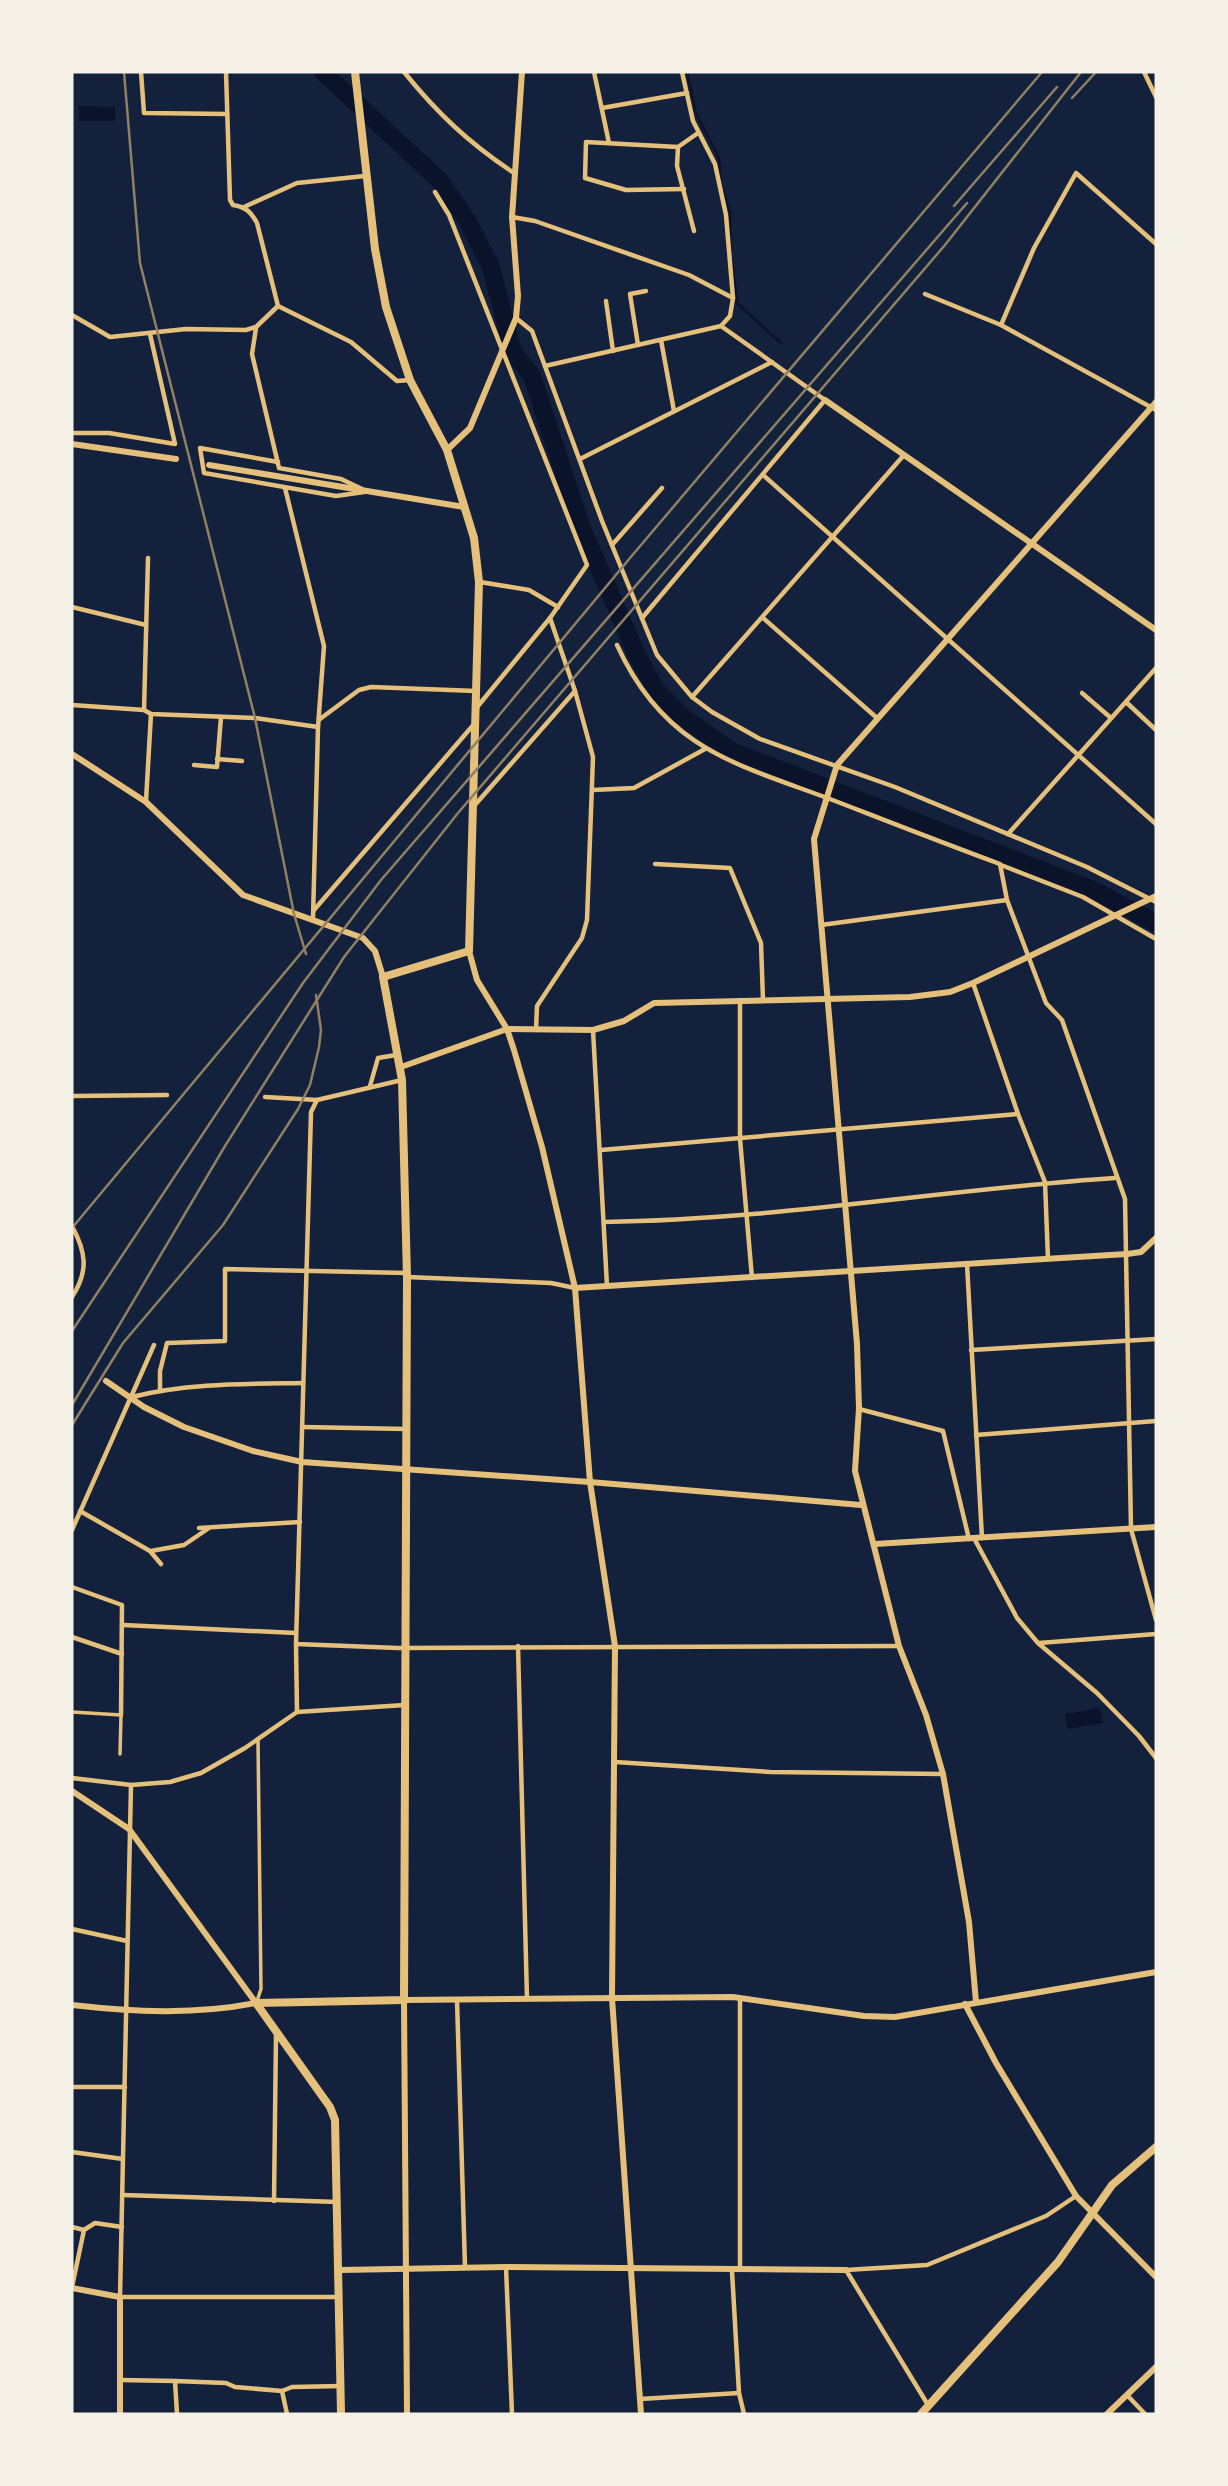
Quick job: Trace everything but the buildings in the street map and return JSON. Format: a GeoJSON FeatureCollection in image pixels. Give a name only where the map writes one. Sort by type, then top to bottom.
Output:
{"type":"FeatureCollection","features":[{"type":"Feature","properties":{"kind":"highway"},"geometry":{"type":"LineString","coordinates":[[256,2003],[404,2000],[407,1275],[401,1067],[383,977],[469,951],[479,582],[474,538],[447,450],[410,380],[386,307],[374,249],[356,76]]}},
{"type":"Feature","properties":{"kind":"highway"},"geometry":{"type":"LineString","coordinates":[[256,2003],[333,2113],[340,2270],[341,2414]]}},
{"type":"Feature","properties":{"kind":"highway"},"geometry":{"type":"LineString","coordinates":[[921,2414],[1058,2262],[1112,2185],[1156,2147]]}},
{"type":"Feature","properties":{"kind":"street"},"geometry":{"type":"LineString","coordinates":[[141,72],[145,113],[228,114]]}},
{"type":"Feature","properties":{"kind":"street"},"geometry":{"type":"LineString","coordinates":[[226,72],[230,200],[233,205],[244,207],[297,183],[365,176]]}},
{"type":"Feature","properties":{"kind":"street"},"geometry":{"type":"LineString","coordinates":[[404,72],[434,109],[470,144],[514,173]]}},
{"type":"Feature","properties":{"kind":"street"},"geometry":{"type":"LineString","coordinates":[[447,450],[470,428],[516,318],[518,305],[512,217],[522,72]]}},
{"type":"Feature","properties":{"kind":"street"},"geometry":{"type":"LineString","coordinates":[[594,72],[609,143]]}},
{"type":"Feature","properties":{"kind":"street"},"geometry":{"type":"LineString","coordinates":[[545,366],[721,326],[730,316],[733,298],[726,215],[715,164],[698,133],[682,72]]}},
{"type":"Feature","properties":{"kind":"street"},"geometry":{"type":"LineString","coordinates":[[1144,72],[1156,97]]}},
{"type":"Feature","properties":{"kind":"street"},"geometry":{"type":"LineString","coordinates":[[602,108],[687,93]]}},
{"type":"Feature","properties":{"kind":"street"},"geometry":{"type":"LineString","coordinates":[[684,189],[626,190],[585,178],[586,142],[678,147],[698,133]]}},
{"type":"Feature","properties":{"kind":"street"},"geometry":{"type":"LineString","coordinates":[[678,147],[677,166],[694,231]]}},
{"type":"Feature","properties":{"kind":"street"},"geometry":{"type":"LineString","coordinates":[[1001,325],[1034,248],[1076,173],[1156,244]]}},
{"type":"Feature","properties":{"kind":"street"},"geometry":{"type":"LineString","coordinates":[[435,192],[449,215],[587,565],[550,618],[477,707]]}},
{"type":"Feature","properties":{"kind":"street"},"geometry":{"type":"LineString","coordinates":[[244,207],[257,223],[278,306]]}},
{"type":"Feature","properties":{"kind":"street"},"geometry":{"type":"LineString","coordinates":[[512,217],[535,220],[689,275],[733,298]]}},
{"type":"Feature","properties":{"kind":"street"},"geometry":{"type":"LineString","coordinates":[[638,345],[630,294],[646,291]]}},
{"type":"Feature","properties":{"kind":"street"},"geometry":{"type":"LineString","coordinates":[[925,294],[1001,325],[1155,406],[947,638],[838,765],[814,839],[847,1204],[858,1409],[855,1471],[861,1505],[875,1544],[899,1646],[926,1716],[943,1774],[969,1922],[976,2002]]}},
{"type":"Feature","properties":{"kind":"street"},"geometry":{"type":"LineString","coordinates":[[606,301],[613,351]]}},
{"type":"Feature","properties":{"kind":"street"},"geometry":{"type":"LineString","coordinates":[[369,492],[341,479],[279,468],[252,354],[256,327],[272,308],[278,306],[351,342],[397,381],[410,380]]}},
{"type":"Feature","properties":{"kind":"street"},"geometry":{"type":"LineString","coordinates":[[72,315],[110,337],[186,329],[256,327]]}},
{"type":"Feature","properties":{"kind":"street"},"geometry":{"type":"LineString","coordinates":[[516,318],[532,331],[612,545],[657,655],[692,697],[712,712],[760,739],[838,765],[1087,867],[1155,899]]}},
{"type":"Feature","properties":{"kind":"street"},"geometry":{"type":"LineString","coordinates":[[721,326],[1156,630]]}},
{"type":"Feature","properties":{"kind":"street"},"geometry":{"type":"LineString","coordinates":[[72,433],[108,433],[175,444],[150,334]]}},
{"type":"Feature","properties":{"kind":"street"},"geometry":{"type":"LineString","coordinates":[[661,340],[674,412]]}},
{"type":"Feature","properties":{"kind":"street"},"geometry":{"type":"LineString","coordinates":[[580,459],[772,362]]}},
{"type":"Feature","properties":{"kind":"street"},"geometry":{"type":"LineString","coordinates":[[642,618],[825,400]]}},
{"type":"Feature","properties":{"kind":"street"},"geometry":{"type":"LineString","coordinates":[[72,443],[176,458]]}},
{"type":"Feature","properties":{"kind":"street"},"geometry":{"type":"LineString","coordinates":[[278,462],[200,448],[204,473],[337,496],[369,492]]}},
{"type":"Feature","properties":{"kind":"street"},"geometry":{"type":"LineString","coordinates":[[692,697],[905,455]]}},
{"type":"Feature","properties":{"kind":"street"},"geometry":{"type":"LineString","coordinates":[[209,465],[464,507]]}},
{"type":"Feature","properties":{"kind":"street"},"geometry":{"type":"LineString","coordinates":[[763,475],[1156,824]]}},
{"type":"Feature","properties":{"kind":"street"},"geometry":{"type":"LineString","coordinates":[[285,488],[324,646],[318,727],[314,914]]}},
{"type":"Feature","properties":{"kind":"street"},"geometry":{"type":"LineString","coordinates":[[612,545],[662,488]]}},
{"type":"Feature","properties":{"kind":"street"},"geometry":{"type":"LineString","coordinates":[[145,710],[148,558]]}},
{"type":"Feature","properties":{"kind":"street"},"geometry":{"type":"LineString","coordinates":[[479,582],[529,590],[558,607]]}},
{"type":"Feature","properties":{"kind":"street"},"geometry":{"type":"LineString","coordinates":[[72,607],[146,625]]}},
{"type":"Feature","properties":{"kind":"street"},"geometry":{"type":"LineString","coordinates":[[536,1030],[537,1006],[582,938],[587,920],[593,790],[593,757],[575,691],[550,618]]}},
{"type":"Feature","properties":{"kind":"street"},"geometry":{"type":"LineString","coordinates":[[762,618],[877,718]]}},
{"type":"Feature","properties":{"kind":"street"},"geometry":{"type":"LineString","coordinates":[[617,645],[627,667],[659,713],[705,749],[751,772],[1000,864],[1118,915],[1156,939]]}},
{"type":"Feature","properties":{"kind":"street"},"geometry":{"type":"LineString","coordinates":[[1008,835],[1156,668]]}},
{"type":"Feature","properties":{"kind":"street"},"geometry":{"type":"LineString","coordinates":[[319,719],[359,690],[371,687],[477,691]]}},
{"type":"Feature","properties":{"kind":"street"},"geometry":{"type":"LineString","coordinates":[[474,806],[575,691]]}},
{"type":"Feature","properties":{"kind":"street"},"geometry":{"type":"LineString","coordinates":[[1082,693],[1111,718]]}},
{"type":"Feature","properties":{"kind":"street"},"geometry":{"type":"LineString","coordinates":[[1126,702],[1156,730]]}},
{"type":"Feature","properties":{"kind":"street"},"geometry":{"type":"LineString","coordinates":[[72,705],[318,727]]}},
{"type":"Feature","properties":{"kind":"street"},"geometry":{"type":"LineString","coordinates":[[146,802],[151,713]]}},
{"type":"Feature","properties":{"kind":"street"},"geometry":{"type":"LineString","coordinates":[[194,765],[217,767],[221,717]]}},
{"type":"Feature","properties":{"kind":"street"},"geometry":{"type":"LineString","coordinates":[[314,914],[477,720]]}},
{"type":"Feature","properties":{"kind":"street"},"geometry":{"type":"LineString","coordinates":[[593,790],[634,788],[705,749]]}},
{"type":"Feature","properties":{"kind":"street"},"geometry":{"type":"LineString","coordinates":[[72,754],[146,802],[243,895],[283,911],[314,914],[363,938],[375,951],[383,977]]}},
{"type":"Feature","properties":{"kind":"street"},"geometry":{"type":"LineString","coordinates":[[217,759],[242,761]]}},
{"type":"Feature","properties":{"kind":"street"},"geometry":{"type":"LineString","coordinates":[[655,864],[730,868],[761,943],[763,1000]]}},
{"type":"Feature","properties":{"kind":"street"},"geometry":{"type":"LineString","coordinates":[[1000,864],[1007,900],[1046,1003],[1062,1020],[1115,1178],[1125,1199],[1131,1529],[1156,1620]]}},
{"type":"Feature","properties":{"kind":"street"},"geometry":{"type":"LineString","coordinates":[[401,1067],[506,1030],[593,1030],[624,1021],[654,1003],[933,995],[974,983],[1029,955],[1155,899]]}},
{"type":"Feature","properties":{"kind":"street"},"geometry":{"type":"LineString","coordinates":[[821,925],[1007,900]]}},
{"type":"Feature","properties":{"kind":"street"},"geometry":{"type":"LineString","coordinates":[[469,951],[477,980],[506,1030],[542,1147],[576,1288],[590,1482],[615,1646],[612,1998],[641,2414]]}},
{"type":"Feature","properties":{"kind":"street"},"geometry":{"type":"LineString","coordinates":[[974,983],[1017,1114],[1045,1182],[1048,1259]]}},
{"type":"Feature","properties":{"kind":"street"},"geometry":{"type":"LineString","coordinates":[[740,1000],[740,1139],[752,1278]]}},
{"type":"Feature","properties":{"kind":"street"},"geometry":{"type":"LineString","coordinates":[[593,1030],[607,1286]]}},
{"type":"Feature","properties":{"kind":"street"},"geometry":{"type":"LineString","coordinates":[[370,1087],[378,1058],[398,1055]]}},
{"type":"Feature","properties":{"kind":"street"},"geometry":{"type":"LineString","coordinates":[[265,1097],[317,1100],[402,1080]]}},
{"type":"Feature","properties":{"kind":"street"},"geometry":{"type":"LineString","coordinates":[[72,1096],[167,1095]]}},
{"type":"Feature","properties":{"kind":"street"},"geometry":{"type":"LineString","coordinates":[[297,1712],[296,1633],[311,1112],[317,1100]]}},
{"type":"Feature","properties":{"kind":"street"},"geometry":{"type":"LineString","coordinates":[[601,1150],[1017,1114]]}},
{"type":"Feature","properties":{"kind":"street"},"geometry":{"type":"LineString","coordinates":[[604,1222],[702,1219],[1045,1182],[1115,1178]]}},
{"type":"Feature","properties":{"kind":"street"},"geometry":{"type":"LineString","coordinates":[[72,1226],[85,1249],[80,1284],[72,1297]]}},
{"type":"Feature","properties":{"kind":"street"},"geometry":{"type":"LineString","coordinates":[[160,1391],[160,1371],[167,1343],[225,1341],[225,1269],[306,1269],[551,1283],[576,1288],[1126,1255],[1142,1252],[1156,1238]]}},
{"type":"Feature","properties":{"kind":"street"},"geometry":{"type":"LineString","coordinates":[[967,1264],[976,1434],[976,1540]]}},
{"type":"Feature","properties":{"kind":"street"},"geometry":{"type":"LineString","coordinates":[[971,1350],[1156,1339]]}},
{"type":"Feature","properties":{"kind":"street"},"geometry":{"type":"LineString","coordinates":[[72,1530],[154,1345]]}},
{"type":"Feature","properties":{"kind":"street"},"geometry":{"type":"LineString","coordinates":[[106,1381],[184,1427],[216,1440],[302,1462],[590,1482],[861,1505]]}},
{"type":"Feature","properties":{"kind":"street"},"geometry":{"type":"LineString","coordinates":[[131,1397],[160,1391],[303,1383]]}},
{"type":"Feature","properties":{"kind":"street"},"geometry":{"type":"LineString","coordinates":[[858,1409],[943,1431],[976,1540],[1017,1618],[1038,1643],[1097,1693],[1139,1736],[1156,1758]]}},
{"type":"Feature","properties":{"kind":"street"},"geometry":{"type":"LineString","coordinates":[[976,1434],[1156,1421]]}},
{"type":"Feature","properties":{"kind":"street"},"geometry":{"type":"LineString","coordinates":[[302,1427],[407,1429]]}},
{"type":"Feature","properties":{"kind":"street"},"geometry":{"type":"LineString","coordinates":[[80,1511],[150,1551],[161,1564]]}},
{"type":"Feature","properties":{"kind":"street"},"geometry":{"type":"LineString","coordinates":[[199,1528],[300,1522]]}},
{"type":"Feature","properties":{"kind":"street"},"geometry":{"type":"LineString","coordinates":[[150,1551],[184,1545],[212,1527]]}},
{"type":"Feature","properties":{"kind":"street"},"geometry":{"type":"LineString","coordinates":[[875,1544],[976,1540],[1156,1527]]}},
{"type":"Feature","properties":{"kind":"street"},"geometry":{"type":"LineString","coordinates":[[72,1587],[122,1605],[120,1754]]}},
{"type":"Feature","properties":{"kind":"street"},"geometry":{"type":"LineString","coordinates":[[123,1625],[296,1633]]}},
{"type":"Feature","properties":{"kind":"street"},"geometry":{"type":"LineString","coordinates":[[1038,1643],[1156,1634]]}},
{"type":"Feature","properties":{"kind":"street"},"geometry":{"type":"LineString","coordinates":[[72,1637],[122,1654]]}},
{"type":"Feature","properties":{"kind":"street"},"geometry":{"type":"LineString","coordinates":[[296,1644],[405,1648],[899,1646]]}},
{"type":"Feature","properties":{"kind":"street"},"geometry":{"type":"LineString","coordinates":[[518,1646],[527,1999]]}},
{"type":"Feature","properties":{"kind":"street"},"geometry":{"type":"LineString","coordinates":[[72,1778],[151,1786],[201,1773],[258,1740],[297,1712],[405,1705]]}},
{"type":"Feature","properties":{"kind":"street"},"geometry":{"type":"LineString","coordinates":[[72,1712],[121,1716]]}},
{"type":"Feature","properties":{"kind":"street"},"geometry":{"type":"LineString","coordinates":[[256,2003],[261,1989],[258,1740]]}},
{"type":"Feature","properties":{"kind":"street"},"geometry":{"type":"LineString","coordinates":[[615,1762],[770,1772],[943,1774]]}},
{"type":"Feature","properties":{"kind":"street"},"geometry":{"type":"LineString","coordinates":[[120,2414],[131,1785]]}},
{"type":"Feature","properties":{"kind":"street"},"geometry":{"type":"LineString","coordinates":[[72,1791],[129,1829],[256,2003]]}},
{"type":"Feature","properties":{"kind":"street"},"geometry":{"type":"LineString","coordinates":[[72,1929],[127,1941]]}},
{"type":"Feature","properties":{"kind":"street"},"geometry":{"type":"LineString","coordinates":[[407,2414],[404,2000],[740,1998],[880,2017],[1156,1972]]}},
{"type":"Feature","properties":{"kind":"street"},"geometry":{"type":"LineString","coordinates":[[740,1998],[736,2271],[739,2393],[744,2414]]}},
{"type":"Feature","properties":{"kind":"street"},"geometry":{"type":"LineString","coordinates":[[457,2000],[465,2267]]}},
{"type":"Feature","properties":{"kind":"street"},"geometry":{"type":"LineString","coordinates":[[72,2005],[127,2013],[229,2008],[256,2003]]}},
{"type":"Feature","properties":{"kind":"street"},"geometry":{"type":"LineString","coordinates":[[965,2004],[996,2063],[1076,2196],[1156,2277]]}},
{"type":"Feature","properties":{"kind":"street"},"geometry":{"type":"LineString","coordinates":[[274,2201],[276,2031]]}},
{"type":"Feature","properties":{"kind":"street"},"geometry":{"type":"LineString","coordinates":[[72,2087],[125,2087]]}},
{"type":"Feature","properties":{"kind":"street"},"geometry":{"type":"LineString","coordinates":[[72,2152],[123,2159]]}},
{"type":"Feature","properties":{"kind":"street"},"geometry":{"type":"LineString","coordinates":[[122,2195],[338,2203]]}},
{"type":"Feature","properties":{"kind":"street"},"geometry":{"type":"LineString","coordinates":[[340,2270],[506,2267],[736,2271],[846,2270],[927,2265],[1046,2216],[1076,2196]]}},
{"type":"Feature","properties":{"kind":"street"},"geometry":{"type":"LineString","coordinates":[[122,2227],[95,2223],[84,2230],[72,2287],[120,2297],[340,2297]]}},
{"type":"Feature","properties":{"kind":"street"},"geometry":{"type":"LineString","coordinates":[[72,2227],[84,2230]]}},
{"type":"Feature","properties":{"kind":"street"},"geometry":{"type":"LineString","coordinates":[[506,2267],[512,2414]]}},
{"type":"Feature","properties":{"kind":"street"},"geometry":{"type":"LineString","coordinates":[[846,2270],[929,2406]]}},
{"type":"Feature","properties":{"kind":"street"},"geometry":{"type":"LineString","coordinates":[[1107,2414],[1156,2367]]}},
{"type":"Feature","properties":{"kind":"street"},"geometry":{"type":"LineString","coordinates":[[120,2380],[226,2383],[235,2387],[282,2391],[292,2387],[341,2386]]}},
{"type":"Feature","properties":{"kind":"street"},"geometry":{"type":"LineString","coordinates":[[175,2381],[177,2414]]}},
{"type":"Feature","properties":{"kind":"street"},"geometry":{"type":"LineString","coordinates":[[282,2391],[287,2414]]}},
{"type":"Feature","properties":{"kind":"street"},"geometry":{"type":"LineString","coordinates":[[640,2399],[739,2393]]}},
{"type":"Feature","properties":{"kind":"street"},"geometry":{"type":"LineString","coordinates":[[1127,2395],[1145,2414]]}},
{"type":"Feature","properties":{"kind":"water"},"geometry":{"type":"Polygon","coordinates":[[[79,106],[115,107],[115,121],[79,121],[79,106]]]}},
{"type":"Feature","properties":{"kind":"water"},"geometry":{"type":"Polygon","coordinates":[[[1100,1708],[1103,1723],[1067,1729],[1065,1714],[1100,1708]]]}},
{"type":"Feature","properties":{"kind":"waterway"},"geometry":{"type":"LineString","coordinates":[[323,72],[440,181],[467,220],[491,267],[513,352],[532,376],[581,526],[636,653],[656,690],[683,717],[731,751],[1093,890],[1156,923]]}},
{"type":"Feature","properties":{"kind":"waterway"},"geometry":{"type":"LineString","coordinates":[[687,72],[696,113],[719,158],[721,183],[730,212],[731,253]]}},
{"type":"Feature","properties":{"kind":"waterway"},"geometry":{"type":"LineString","coordinates":[[732,260],[737,303],[781,343]]}},
{"type":"Feature","properties":{"kind":"railway"},"geometry":{"type":"LineString","coordinates":[[124,72],[140,263],[255,718],[294,914],[306,954]]}},
{"type":"Feature","properties":{"kind":"railway"},"geometry":{"type":"LineString","coordinates":[[72,1228],[630,558],[1042,72]]}},
{"type":"Feature","properties":{"kind":"railway"},"geometry":{"type":"LineString","coordinates":[[72,1405],[225,1146],[344,957],[458,813],[945,245],[1081,72]]}},
{"type":"Feature","properties":{"kind":"railway"},"geometry":{"type":"LineString","coordinates":[[1072,98],[1096,72]]}},
{"type":"Feature","properties":{"kind":"railway"},"geometry":{"type":"LineString","coordinates":[[954,206],[1057,87]]}},
{"type":"Feature","properties":{"kind":"railway"},"geometry":{"type":"LineString","coordinates":[[72,1331],[303,983],[381,880],[967,203]]}},
{"type":"Feature","properties":{"kind":"railway"},"geometry":{"type":"LineString","coordinates":[[72,1425],[123,1343],[223,1225],[298,1109],[310,1085],[319,1047],[321,1030],[316,995]]}}]}
